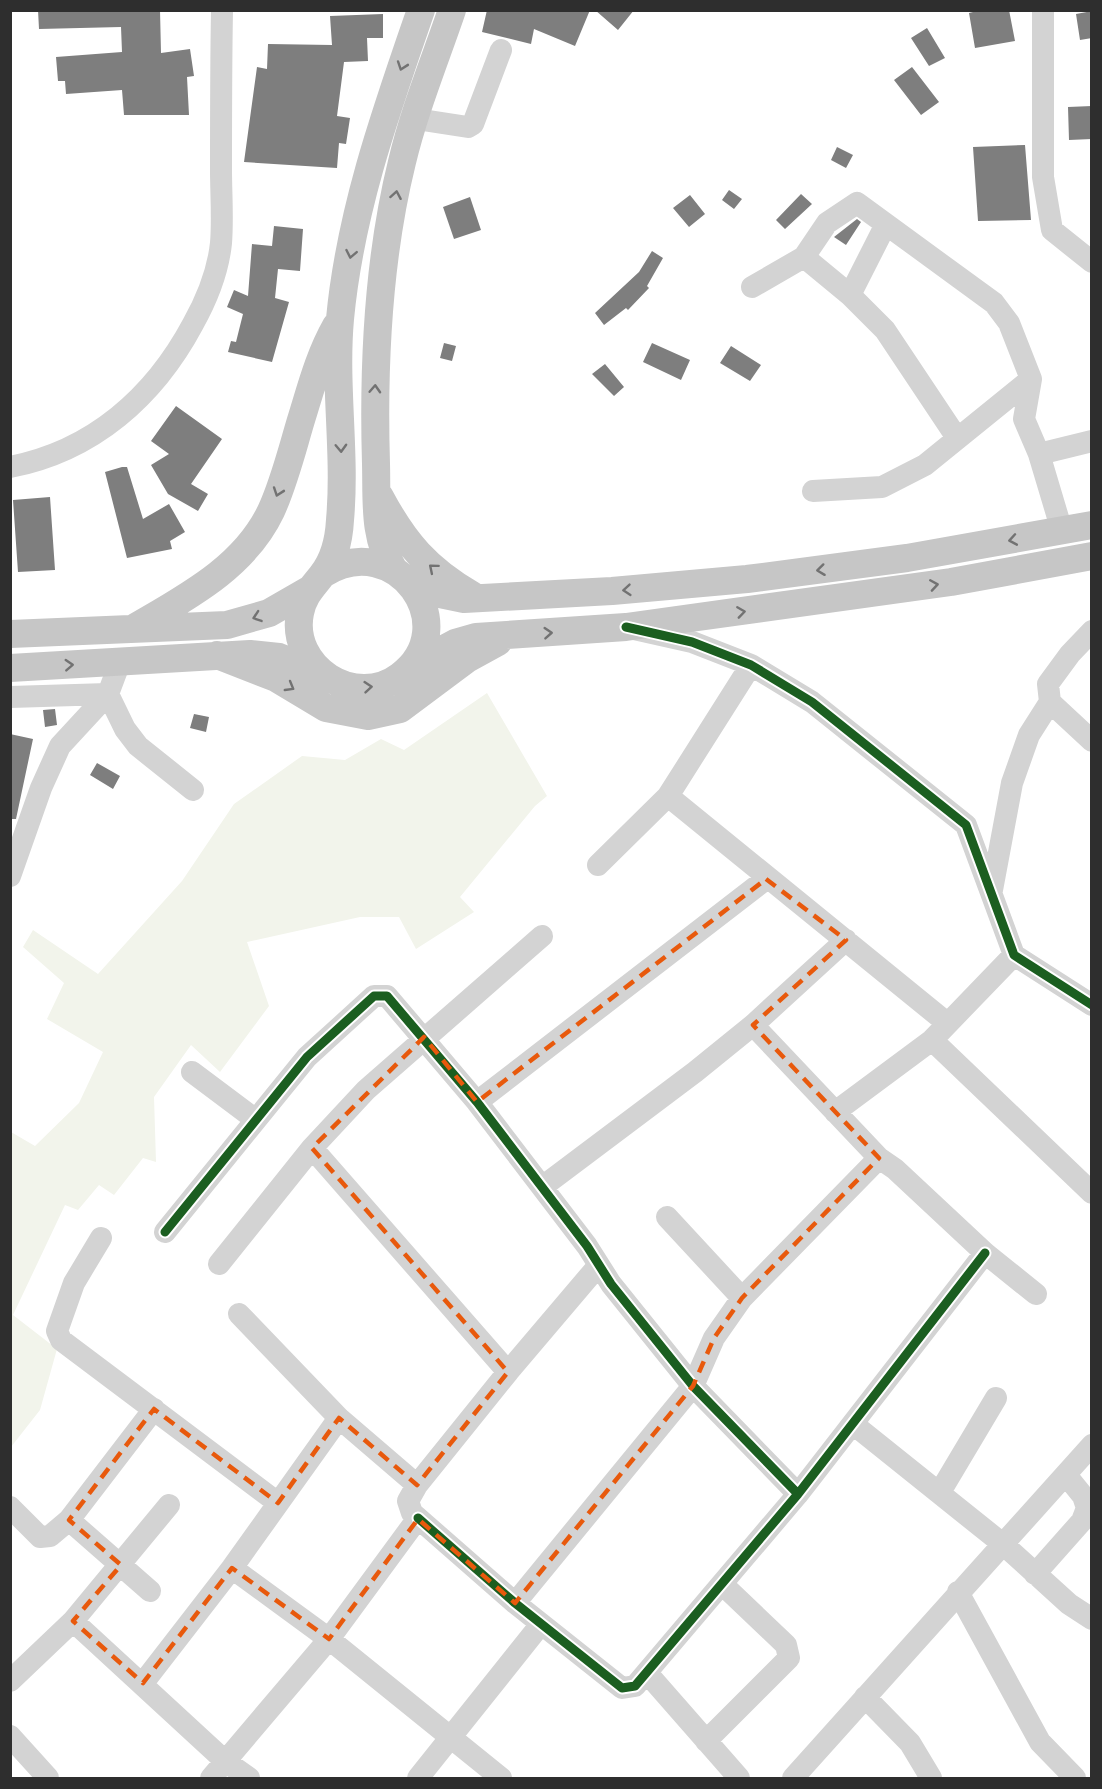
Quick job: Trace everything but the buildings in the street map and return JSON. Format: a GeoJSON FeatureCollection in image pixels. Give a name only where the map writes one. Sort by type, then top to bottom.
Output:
{"type":"FeatureCollection","features":[{"type":"Feature","properties":{"kind":"main road"},"geometry":{"type":"LineString","coordinates":[[322,674],[307,656],[300,634],[300,611],[335,547],[340,519],[340,319],[356,230],[374,150],[421,10]]}},
{"type":"Feature","properties":{"kind":"main road"},"geometry":{"type":"LineString","coordinates":[[412,666],[421,650],[426,632],[422,604],[401,575],[380,539],[374,396],[383,275],[402,161],[452,10]]}},
{"type":"Feature","properties":{"kind":"main road"},"geometry":{"type":"LineString","coordinates":[[134,628],[216,576],[255,538],[277,497],[316,368],[340,319]]}},
{"type":"Feature","properties":{"kind":"main road"},"geometry":{"type":"LineString","coordinates":[[377,492],[402,535],[419,556],[456,585],[482,600]]}},
{"type":"Feature","properties":{"kind":"main road"},"geometry":{"type":"LineString","coordinates":[[10,634],[227,625],[269,613],[316,582],[334,567],[358,561],[370,561],[443,596],[482,600],[747,579],[907,558],[1092,525]]}},
{"type":"Feature","properties":{"kind":"main road"},"geometry":{"type":"LineString","coordinates":[[10,668],[266,654],[298,663],[336,683],[369,688],[385,685],[412,666],[465,640],[626,627],[951,582],[1092,556]]}},
{"type":"Feature","properties":{"kind":"main road"},"geometry":{"type":"LineString","coordinates":[[218,655],[276,678],[326,708],[368,716],[400,709],[467,659],[508,636]]}},
{"type":"Feature","properties":{"kind":"street"},"geometry":{"type":"LineString","coordinates":[[10,467],[38,462],[97,434],[131,409],[174,358],[209,293],[221,243],[222,10]]}},
{"type":"Feature","properties":{"kind":"street"},"geometry":{"type":"LineString","coordinates":[[1043,10],[1043,177],[1052,230],[1092,262]]}},
{"type":"Feature","properties":{"kind":"street"},"geometry":{"type":"LineString","coordinates":[[416,119],[468,127],[473,124],[501,50]]}},
{"type":"Feature","properties":{"kind":"street"},"geometry":{"type":"LineString","coordinates":[[752,287],[804,257],[827,223],[857,203],[994,303],[1010,323],[1031,379],[1024,419],[1039,454],[1062,531]]}},
{"type":"Feature","properties":{"kind":"street"},"geometry":{"type":"LineString","coordinates":[[850,295],[886,224]]}},
{"type":"Feature","properties":{"kind":"street"},"geometry":{"type":"LineString","coordinates":[[804,257],[850,295],[885,330],[957,438]]}},
{"type":"Feature","properties":{"kind":"street"},"geometry":{"type":"LineString","coordinates":[[813,491],[882,487],[925,465],[1031,379]]}},
{"type":"Feature","properties":{"kind":"street"},"geometry":{"type":"LineString","coordinates":[[1039,454],[1092,441]]}},
{"type":"Feature","properties":{"kind":"street"},"geometry":{"type":"LineString","coordinates":[[626,627],[692,642],[751,665],[812,702],[966,825],[1014,955],[1091,999]]}},
{"type":"Feature","properties":{"kind":"street"},"geometry":{"type":"LineString","coordinates":[[991,894],[1012,783],[1029,735],[1050,702],[1048,684],[1070,654],[1092,631]]}},
{"type":"Feature","properties":{"kind":"street"},"geometry":{"type":"LineString","coordinates":[[10,876],[40,788],[60,746],[108,694],[120,663]]}},
{"type":"Feature","properties":{"kind":"street"},"geometry":{"type":"LineString","coordinates":[[598,864],[668,796],[751,665]]}},
{"type":"Feature","properties":{"kind":"street"},"geometry":{"type":"LineString","coordinates":[[10,697],[108,694]]}},
{"type":"Feature","properties":{"kind":"street"},"geometry":{"type":"LineString","coordinates":[[108,694],[125,729],[138,746],[192,790]]}},
{"type":"Feature","properties":{"kind":"street"},"geometry":{"type":"LineString","coordinates":[[1050,702],[1092,741]]}},
{"type":"Feature","properties":{"kind":"street"},"geometry":{"type":"LineString","coordinates":[[668,796],[766,879],[846,940],[940,1032],[1092,1193]]}},
{"type":"Feature","properties":{"kind":"street"},"geometry":{"type":"LineString","coordinates":[[477,1102],[766,879]]}},
{"type":"Feature","properties":{"kind":"street"},"geometry":{"type":"LineString","coordinates":[[219,1264],[312,1148],[366,1090],[542,936]]}},
{"type":"Feature","properties":{"kind":"street"},"geometry":{"type":"LineString","coordinates":[[542,1187],[695,1072],[753,1024],[846,940]]}},
{"type":"Feature","properties":{"kind":"street"},"geometry":{"type":"LineString","coordinates":[[835,1112],[940,1032],[1014,955]]}},
{"type":"Feature","properties":{"kind":"street"},"geometry":{"type":"LineString","coordinates":[[165,1232],[307,1057],[375,996],[387,996],[477,1102],[587,1245],[598,1266],[693,1386],[798,1494]]}},
{"type":"Feature","properties":{"kind":"street"},"geometry":{"type":"LineString","coordinates":[[753,1024],[879,1158],[895,1169],[985,1253],[1036,1294]]}},
{"type":"Feature","properties":{"kind":"street"},"geometry":{"type":"LineString","coordinates":[[192,1072],[256,1120]]}},
{"type":"Feature","properties":{"kind":"street"},"geometry":{"type":"LineString","coordinates":[[312,1148],[508,1372]]}},
{"type":"Feature","properties":{"kind":"street"},"geometry":{"type":"LineString","coordinates":[[515,1603],[693,1386],[714,1338],[742,1298],[879,1158]]}},
{"type":"Feature","properties":{"kind":"street"},"geometry":{"type":"LineString","coordinates":[[667,1217],[742,1298]]}},
{"type":"Feature","properties":{"kind":"street"},"geometry":{"type":"LineString","coordinates":[[101,1238],[74,1283],[57,1331],[58,1336],[68,1347],[278,1503]]}},
{"type":"Feature","properties":{"kind":"street"},"geometry":{"type":"LineString","coordinates":[[598,1266],[508,1372],[417,1485],[408,1502],[412,1513],[515,1603],[621,1688],[635,1686],[647,1673],[798,1494],[985,1253]]}},
{"type":"Feature","properties":{"kind":"street"},"geometry":{"type":"LineString","coordinates":[[239,1314],[339,1418],[417,1485]]}},
{"type":"Feature","properties":{"kind":"street"},"geometry":{"type":"LineString","coordinates":[[940,1492],[996,1398]]}},
{"type":"Feature","properties":{"kind":"street"},"geometry":{"type":"LineString","coordinates":[[10,1507],[40,1537],[50,1536],[69,1520],[154,1409]]}},
{"type":"Feature","properties":{"kind":"street"},"geometry":{"type":"LineString","coordinates":[[143,1683],[232,1568],[339,1418]]}},
{"type":"Feature","properties":{"kind":"street"},"geometry":{"type":"LineString","coordinates":[[852,1424],[1004,1545],[1069,1604],[1092,1619]]}},
{"type":"Feature","properties":{"kind":"street"},"geometry":{"type":"LineString","coordinates":[[793,1779],[958,1592],[1088,1454]]}},
{"type":"Feature","properties":{"kind":"street"},"geometry":{"type":"LineString","coordinates":[[1035,1574],[1087,1524],[1087,1508],[1083,1496],[1066,1475]]}},
{"type":"Feature","properties":{"kind":"street"},"geometry":{"type":"LineString","coordinates":[[10,1682],[74,1621],[169,1505]]}},
{"type":"Feature","properties":{"kind":"street"},"geometry":{"type":"LineString","coordinates":[[211,1779],[329,1639],[418,1518]]}},
{"type":"Feature","properties":{"kind":"street"},"geometry":{"type":"LineString","coordinates":[[69,1520],[150,1591]]}},
{"type":"Feature","properties":{"kind":"street"},"geometry":{"type":"LineString","coordinates":[[232,1568],[329,1639],[501,1779]]}},
{"type":"Feature","properties":{"kind":"street"},"geometry":{"type":"LineString","coordinates":[[706,1741],[789,1658],[786,1645],[722,1584]]}},
{"type":"Feature","properties":{"kind":"street"},"geometry":{"type":"LineString","coordinates":[[958,1592],[1040,1742],[1075,1779]]}},
{"type":"Feature","properties":{"kind":"street"},"geometry":{"type":"LineString","coordinates":[[74,1621],[225,1761],[249,1779]]}},
{"type":"Feature","properties":{"kind":"street"},"geometry":{"type":"LineString","coordinates":[[418,1779],[541,1624]]}},
{"type":"Feature","properties":{"kind":"street"},"geometry":{"type":"LineString","coordinates":[[647,1673],[739,1779]]}},
{"type":"Feature","properties":{"kind":"street"},"geometry":{"type":"LineString","coordinates":[[865,1697],[910,1743],[931,1779]]}},
{"type":"Feature","properties":{"kind":"street"},"geometry":{"type":"LineString","coordinates":[[10,1736],[48,1779]]}},
{"type":"Feature","properties":{"kind":"highlighted area"},"geometry":{"type":"Polygon","coordinates":[[[766,879],[846,940],[753,1025],[879,1158],[742,1298],[714,1338],[693,1386],[515,1603],[418,1519],[329,1639],[232,1568],[143,1683],[73,1621],[121,1565],[69,1520],[154,1409],[278,1503],[339,1418],[417,1485],[508,1372],[312,1148],[424,1037],[477,1102],[766,879]]]}},
{"type":"Feature","properties":{"kind":"shaded area"},"geometry":{"type":"Polygon","coordinates":[[[487,693],[547,796],[535,806],[460,897],[474,912],[416,949],[399,917],[360,917],[247,942],[269,1006],[220,1072],[191,1045],[154,1097],[156,1162],[143,1158],[114,1195],[99,1185],[78,1210],[65,1205],[13,1315],[57,1349],[40,1410],[11,1447],[11,1132],[35,1146],[79,1103],[103,1052],[47,1019],[64,983],[23,947],[33,930],[98,974],[182,881],[234,804],[302,756],[345,760],[381,739],[404,750],[487,693]]]}},
{"type":"Feature","properties":{"kind":"cycle path"},"geometry":{"type":"LineString","coordinates":[[626,627],[692,642],[751,665],[812,702],[966,825],[1014,955],[1092,1005]]}},
{"type":"Feature","properties":{"kind":"cycle path"},"geometry":{"type":"LineString","coordinates":[[165,1232],[307,1057],[374,996],[387,996],[477,1102],[587,1246],[611,1284],[693,1386],[798,1494]]}},
{"type":"Feature","properties":{"kind":"cycle path"},"geometry":{"type":"LineString","coordinates":[[418,1518],[515,1603],[622,1688],[635,1686],[798,1494],[985,1253]]}}]}
